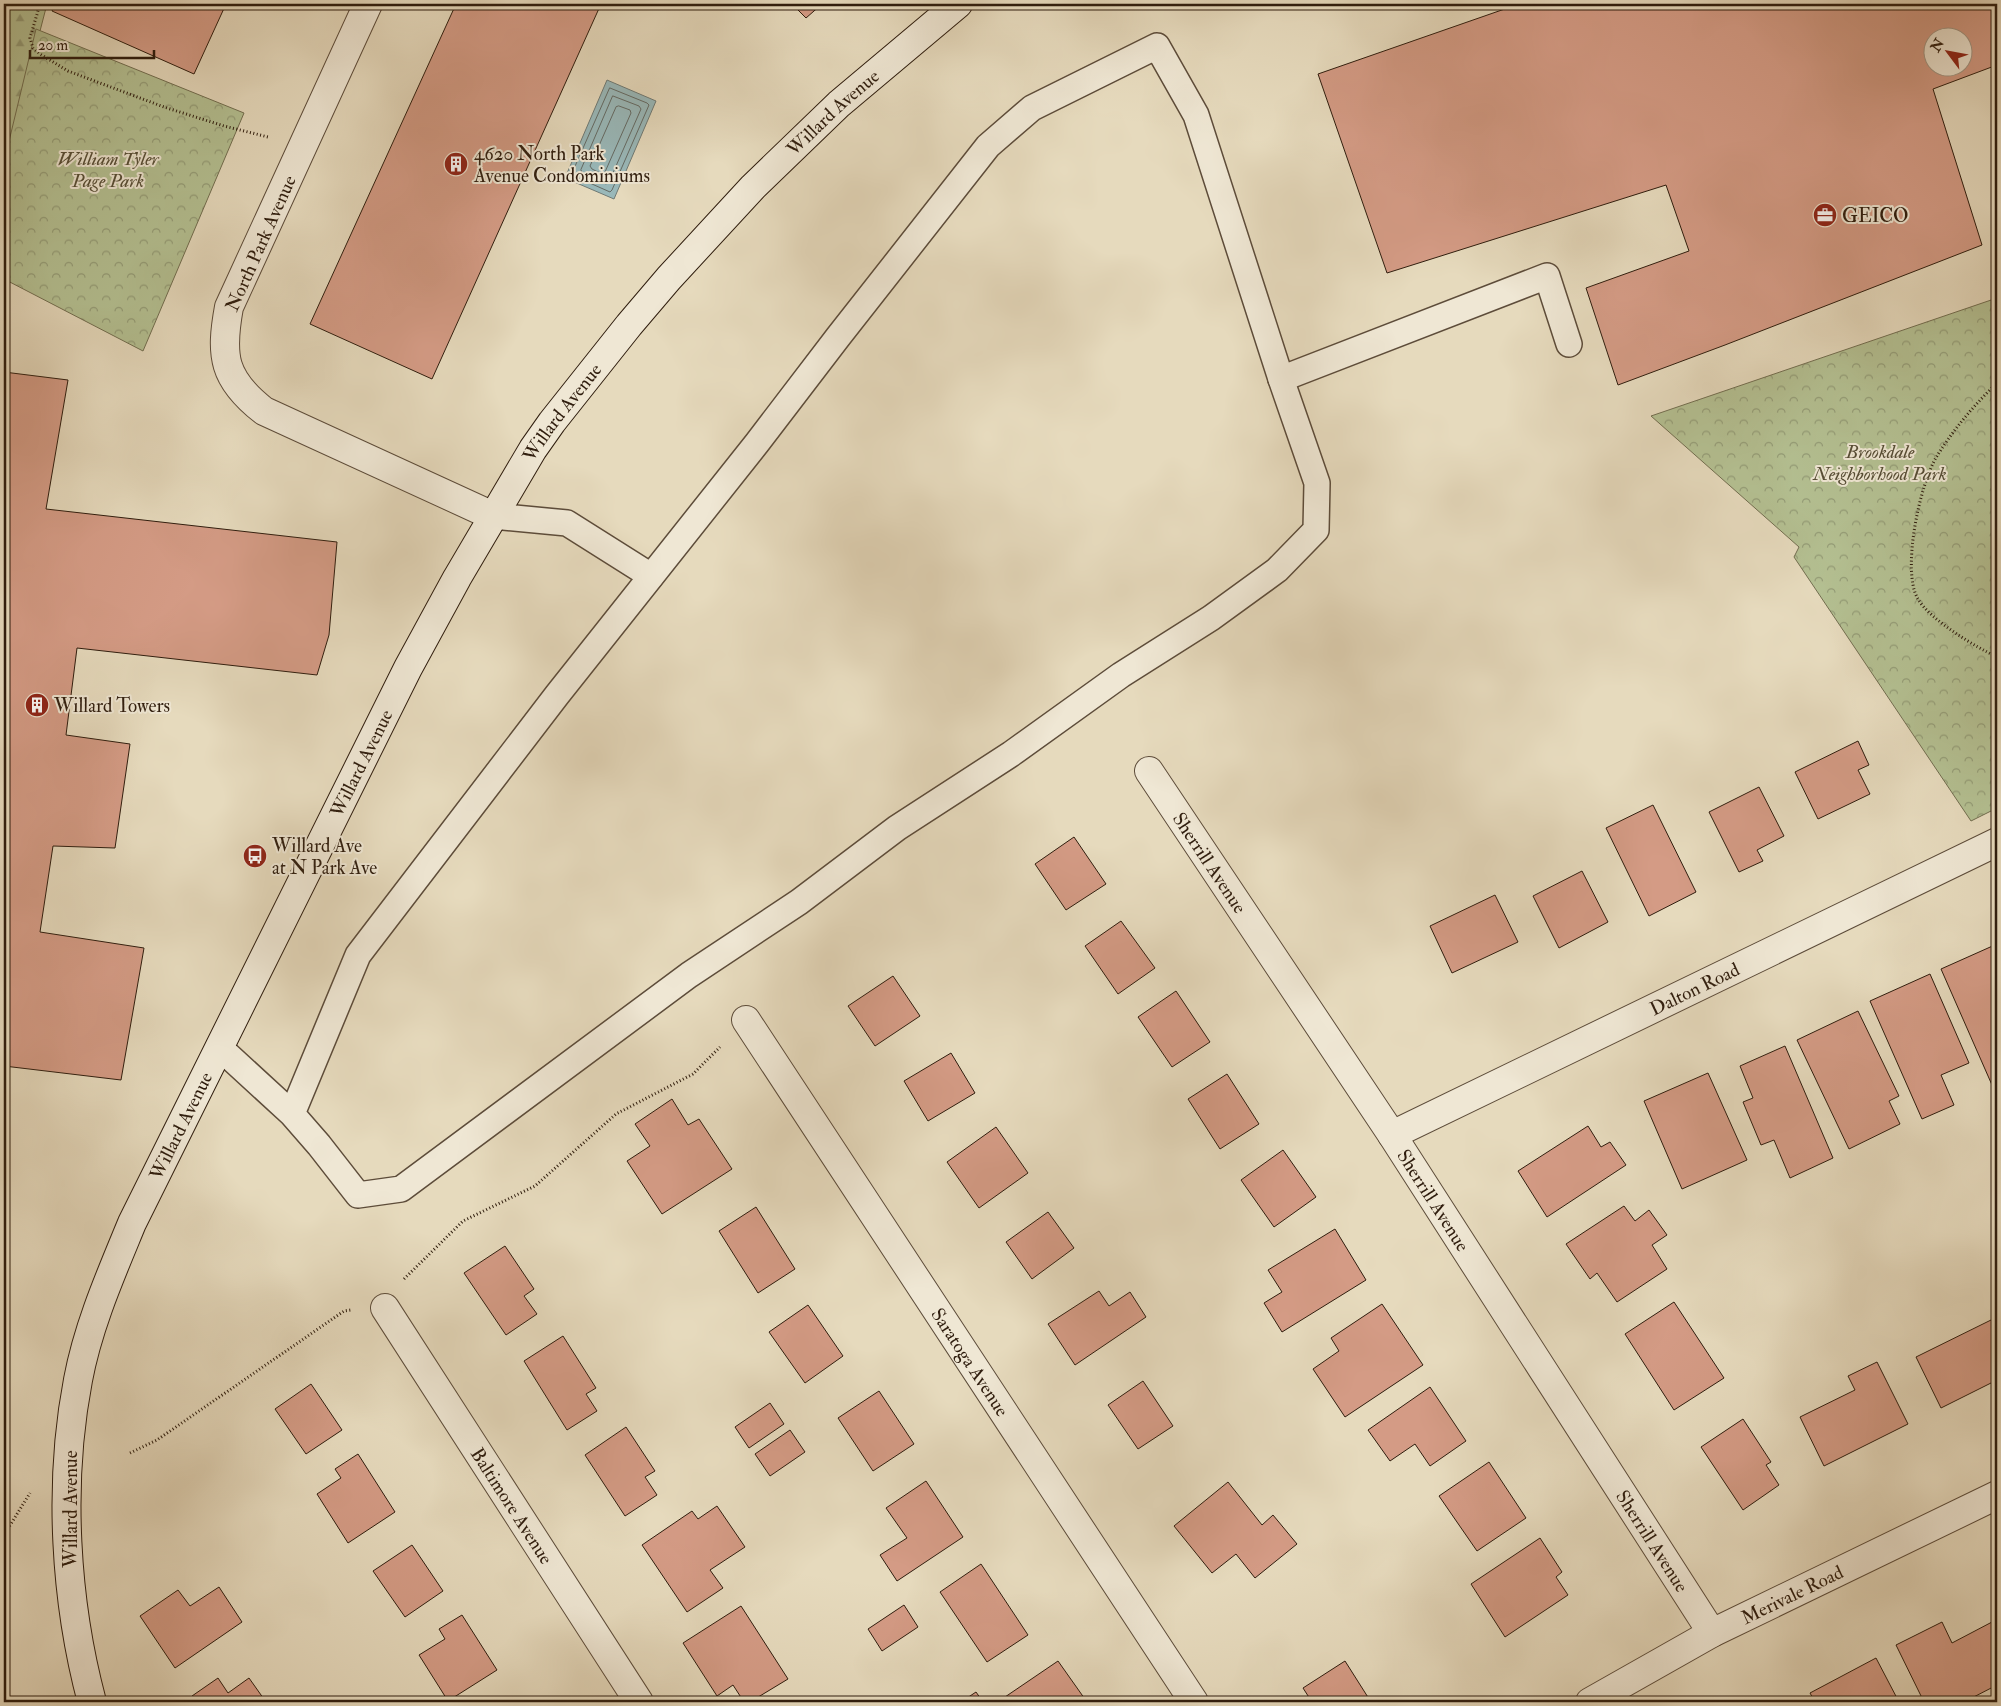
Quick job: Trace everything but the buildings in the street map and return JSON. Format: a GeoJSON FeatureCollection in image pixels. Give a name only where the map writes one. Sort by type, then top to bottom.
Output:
{"type":"FeatureCollection","features":[{"type":"Feature","properties":{"kind":"street","name":"North Park Avenue"},"geometry":{"type":"LineString","coordinates":[[368,4],[228,307],[223,337],[226,360],[233,379],[246,397],[264,411],[494,516]]}},
{"type":"Feature","properties":{"kind":"street","name":"Willard Avenue"},"geometry":{"type":"LineString","coordinates":[[92,1702],[78,1642],[72,1599],[69,1552],[68,1464],[78,1380],[87,1342],[99,1306],[132,1223],[408,668],[494,516],[552,422],[669,278],[753,187],[808,134],[872,76],[958,4]]}},
{"type":"Feature","properties":{"kind":"street","name":"Sherrill Avenue"},"geometry":{"type":"LineString","coordinates":[[1149,771],[1392,1134],[1712,1633]]}},
{"type":"Feature","properties":{"kind":"street","name":"Dalton Road"},"geometry":{"type":"LineString","coordinates":[[1392,1134],[1997,842]]}},
{"type":"Feature","properties":{"kind":"street","name":"Saratoga Avenue"},"geometry":{"type":"LineString","coordinates":[[746,1020],[1194,1702]]}},
{"type":"Feature","properties":{"kind":"street","name":"Baltimore Avenue"},"geometry":{"type":"LineString","coordinates":[[385,1308],[638,1702]]}},
{"type":"Feature","properties":{"kind":"street","name":"Merivale Road"},"geometry":{"type":"LineString","coordinates":[[1590,1702],[1712,1633],[1997,1495]]}},
{"type":"Feature","properties":{"kind":"lane"},"geometry":{"type":"LineString","coordinates":[[220,1047],[292,1114],[358,1195],[401,1189],[688,975],[799,902],[897,828],[1011,754],[1120,675],[1211,618],[1242,596],[1277,570],[1316,530],[1317,483],[1281,379],[1196,116],[1157,46],[1032,108],[988,146],[551,703],[358,955],[292,1114]]}},
{"type":"Feature","properties":{"kind":"lane"},"geometry":{"type":"LineString","coordinates":[[1281,379],[1546,276],[1569,344]]}},
{"type":"Feature","properties":{"kind":"lane"},"geometry":{"type":"LineString","coordinates":[[494,516],[567,523],[651,576]]}},
{"type":"Feature","properties":{"kind":"path"},"geometry":{"type":"LineString","coordinates":[[40,4],[30,38],[33,48],[68,71],[102,85],[224,126],[303,146]]}},
{"type":"Feature","properties":{"kind":"path"},"geometry":{"type":"LineString","coordinates":[[1997,382],[1954,433],[1937,457],[1925,481],[1911,552],[1912,580],[1918,600],[1935,617],[1965,640],[1997,657]]}},
{"type":"Feature","properties":{"kind":"path"},"geometry":{"type":"LineString","coordinates":[[130,1453],[157,1440],[344,1311],[385,1308],[406,1276],[463,1221],[535,1186],[616,1114],[692,1074],[746,1020]]}},
{"type":"Feature","properties":{"kind":"green space"},"geometry":{"type":"Polygon","coordinates":[[[4,4],[47,4],[4,170],[4,4]]]}},
{"type":"Feature","properties":{"kind":"green space","name":"William Tyler Page Park"},"geometry":{"type":"Polygon","coordinates":[[[36,29],[244,113],[143,351],[4,279],[4,162],[36,29]]]}},
{"type":"Feature","properties":{"kind":"green space","name":"Brookdale Neighborhood Park"},"geometry":{"type":"Polygon","coordinates":[[[1997,298],[1997,808],[1971,821],[1794,557],[1799,547],[1651,416],[1997,298]]]}},
{"type":"Feature","properties":{"kind":"water"},"geometry":{"type":"Polygon","coordinates":[[[607,80],[656,101],[614,199],[565,178],[607,80]]]}},
{"type":"Feature","properties":{"kind":"place","name":"4620 North Park Avenue Condominiums"},"geometry":{"type":"Point","coordinates":[456,164]}},
{"type":"Feature","properties":{"kind":"place","name":"GEICO"},"geometry":{"type":"Point","coordinates":[1825,215]}},
{"type":"Feature","properties":{"kind":"place","name":"Willard Towers"},"geometry":{"type":"Point","coordinates":[37,705]}},
{"type":"Feature","properties":{"kind":"place","name":"Willard Ave at N Park Ave"},"geometry":{"type":"Point","coordinates":[255,856]}}]}
